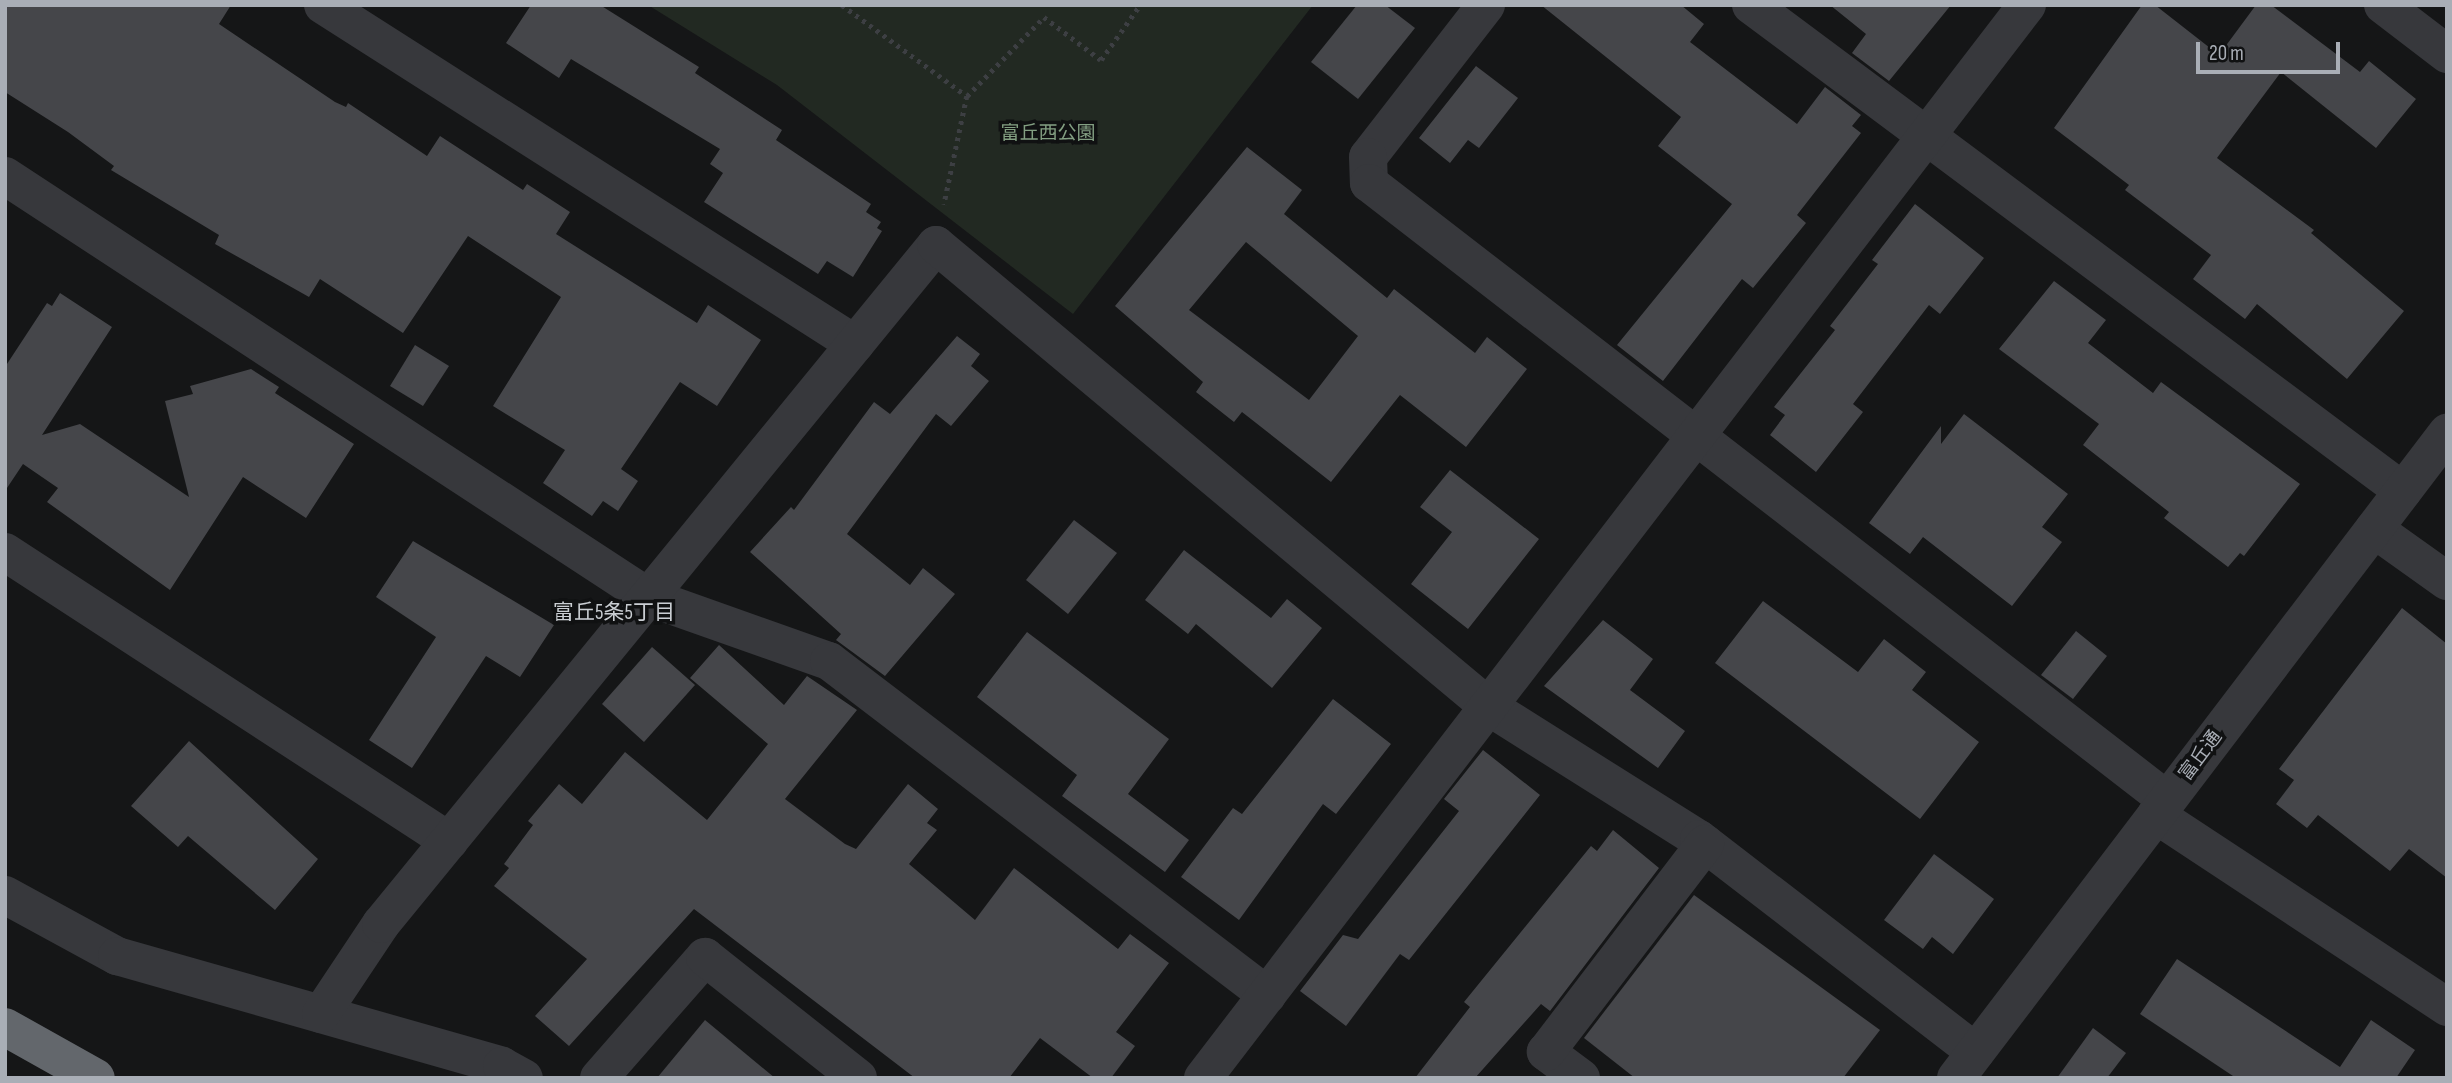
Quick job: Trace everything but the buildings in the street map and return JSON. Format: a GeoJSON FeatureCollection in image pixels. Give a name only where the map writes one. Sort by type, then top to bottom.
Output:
{"type":"FeatureCollection","features":[{"type":"Feature","properties":{"kind":"highway"},"geometry":{"type":"LineString","coordinates":[[5,1027],[96,1078]]}},
{"type":"Feature","properties":{"kind":"street"},"geometry":{"type":"LineString","coordinates":[[323,5],[855,344]]}},
{"type":"Feature","properties":{"kind":"street"},"geometry":{"type":"LineString","coordinates":[[1486,5],[1368,158],[1369,183],[2162,807],[2447,1007]]}},
{"type":"Feature","properties":{"kind":"street"},"geometry":{"type":"LineString","coordinates":[[1751,5],[2403,491]]}},
{"type":"Feature","properties":{"kind":"street"},"geometry":{"type":"LineString","coordinates":[[1203,1078],[2027,5]]}},
{"type":"Feature","properties":{"kind":"street"},"geometry":{"type":"LineString","coordinates":[[2383,5],[2447,54]]}},
{"type":"Feature","properties":{"kind":"street"},"geometry":{"type":"LineString","coordinates":[[5,176],[648,597],[829,660],[1267,995]]}},
{"type":"Feature","properties":{"kind":"street"},"geometry":{"type":"LineString","coordinates":[[321,1014],[381,924],[936,245],[1489,707],[1705,844],[1966,1065]]}},
{"type":"Feature","properties":{"kind":"street","name":"富丘通"},"geometry":{"type":"LineString","coordinates":[[1966,1065],[2447,433]]}},
{"type":"Feature","properties":{"kind":"street"},"geometry":{"type":"LineString","coordinates":[[2374,529],[2447,581]]}},
{"type":"Feature","properties":{"kind":"street"},"geometry":{"type":"LineString","coordinates":[[5,552],[449,841]]}},
{"type":"Feature","properties":{"kind":"street"},"geometry":{"type":"LineString","coordinates":[[1581,1078],[1546,1052],[1705,844]]}},
{"type":"Feature","properties":{"kind":"street"},"geometry":{"type":"LineString","coordinates":[[5,895],[117,956],[502,1066],[524,1078]]}},
{"type":"Feature","properties":{"kind":"street"},"geometry":{"type":"LineString","coordinates":[[599,1078],[705,957],[858,1078]]}},
{"type":"Feature","properties":{"kind":"path"},"geometry":{"type":"LineString","coordinates":[[842,5],[967,96]]}},
{"type":"Feature","properties":{"kind":"path"},"geometry":{"type":"LineString","coordinates":[[936,245],[967,96],[1044,17],[1101,60],[1140,5]]}},
{"type":"Feature","properties":{"kind":"green space","name":"富丘西公園"},"geometry":{"type":"Polygon","coordinates":[[[648,5],[1313,5],[1073,314],[777,85],[648,5]]]}},
{"type":"Feature","properties":{"kind":"district","name":"富丘5条5丁目"},"geometry":{"type":"Point","coordinates":[614,613]}}]}
